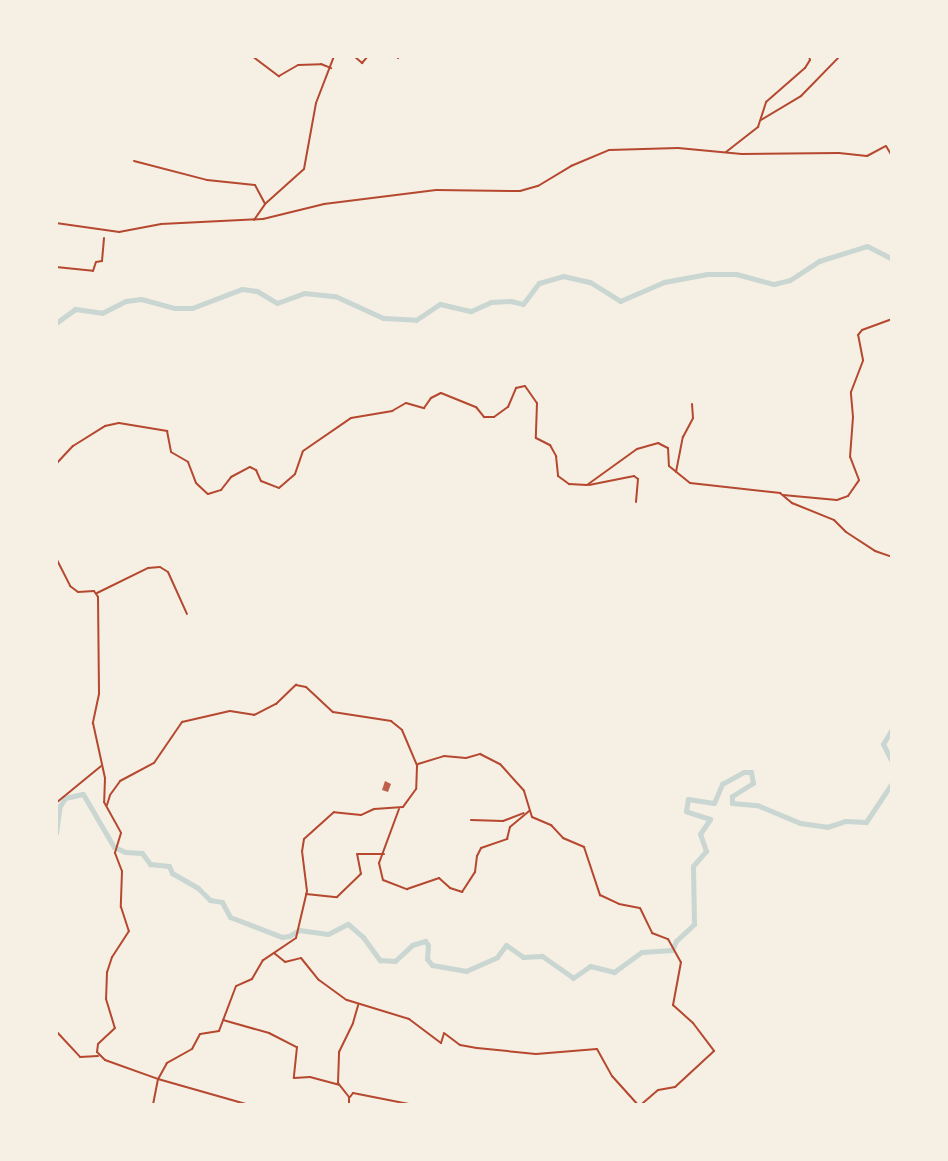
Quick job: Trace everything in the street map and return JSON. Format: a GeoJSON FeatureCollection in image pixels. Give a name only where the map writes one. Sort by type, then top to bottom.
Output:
{"type":"FeatureCollection","features":[{"type":"Feature","properties":{"kind":"street"},"geometry":{"type":"LineString","coordinates":[[252,56],[279,76],[299,64],[321,64],[330,68]]}},
{"type":"Feature","properties":{"kind":"street"},"geometry":{"type":"LineString","coordinates":[[254,220],[265,204],[304,169],[316,103],[334,56]]}},
{"type":"Feature","properties":{"kind":"street"},"geometry":{"type":"LineString","coordinates":[[354,56],[362,63],[368,56]]}},
{"type":"Feature","properties":{"kind":"street"},"geometry":{"type":"LineString","coordinates":[[726,152],[758,127],[766,102],[805,68],[810,60],[809,56]]}},
{"type":"Feature","properties":{"kind":"street"},"geometry":{"type":"LineString","coordinates":[[761,120],[801,96],[840,56]]}},
{"type":"Feature","properties":{"kind":"street"},"geometry":{"type":"LineString","coordinates":[[56,223],[119,232],[160,224],[254,220],[324,204],[436,190],[529,190],[571,166],[608,150],[678,148],[726,152],[839,153],[867,156],[886,146],[892,156]]}},
{"type":"Feature","properties":{"kind":"street"},"geometry":{"type":"LineString","coordinates":[[134,161],[207,180],[256,185],[265,204]]}},
{"type":"Feature","properties":{"kind":"street"},"geometry":{"type":"LineString","coordinates":[[56,267],[92,271],[96,262],[102,261],[104,238]]}},
{"type":"Feature","properties":{"kind":"street"},"geometry":{"type":"LineString","coordinates":[[589,485],[634,450],[654,443],[668,448],[668,464],[676,472],[695,484],[837,500],[848,496],[859,480],[850,457],[854,417],[851,392],[862,360],[858,335],[862,330],[892,319]]}},
{"type":"Feature","properties":{"kind":"street"},"geometry":{"type":"LineString","coordinates":[[56,464],[73,446],[105,426],[119,423],[167,431],[171,452],[188,462],[196,483],[208,494],[221,490],[231,477],[250,467],[256,470],[261,481],[279,488],[295,474],[303,451],[351,418],[392,411],[406,403],[424,408],[435,394],[441,392],[476,406],[482,416],[494,417],[508,407],[515,390],[522,386],[529,390],[537,401],[535,436],[549,444],[555,454],[559,478],[570,484],[589,485],[634,476],[638,479],[636,502]]}},
{"type":"Feature","properties":{"kind":"street"},"geometry":{"type":"LineString","coordinates":[[676,472],[683,437],[693,418],[692,404]]}},
{"type":"Feature","properties":{"kind":"street"},"geometry":{"type":"LineString","coordinates":[[783,495],[792,503],[834,520],[846,532],[875,551],[892,557]]}},
{"type":"Feature","properties":{"kind":"street"},"geometry":{"type":"LineString","coordinates":[[56,558],[74,590],[92,590],[97,594]]}},
{"type":"Feature","properties":{"kind":"street"},"geometry":{"type":"LineString","coordinates":[[97,594],[148,568],[160,567],[168,572],[187,614]]}},
{"type":"Feature","properties":{"kind":"street"},"geometry":{"type":"LineString","coordinates":[[97,594],[99,694],[93,723],[107,805],[121,830],[115,850],[122,871],[121,907],[129,931],[112,957],[107,972],[106,999],[115,1024],[98,1044],[98,1056]]}},
{"type":"Feature","properties":{"kind":"street"},"geometry":{"type":"LineString","coordinates":[[107,805],[110,795],[120,781],[154,764],[184,721],[230,711],[254,716],[276,704],[296,686],[306,688],[333,712],[391,720],[402,730],[417,764],[416,789],[399,809],[387,837],[384,854],[378,865],[385,882],[407,889],[438,878],[450,888],[462,892],[475,872],[477,856],[482,848],[508,838],[510,827],[529,811]]}},
{"type":"Feature","properties":{"kind":"street"},"geometry":{"type":"LineString","coordinates":[[274,952],[285,962],[301,958],[319,980],[345,999],[358,1004],[376,1006],[409,1019],[421,1031],[441,1043],[444,1033],[460,1045],[536,1054],[595,1048],[600,1052],[612,1076],[640,1105],[658,1090],[675,1087],[714,1051],[693,1022],[673,1005],[681,962],[665,937],[652,933],[640,908],[619,904],[600,895],[584,847],[563,838],[551,825],[534,818],[529,811],[525,794],[501,765],[481,754],[466,758],[448,756],[417,764]]}},
{"type":"Feature","properties":{"kind":"street"},"geometry":{"type":"LineString","coordinates":[[56,803],[101,766]]}},
{"type":"Feature","properties":{"kind":"street"},"geometry":{"type":"LineString","coordinates":[[153,1105],[158,1079],[167,1063],[192,1049],[200,1034],[218,1032],[236,986],[252,979],[261,962],[295,939],[306,894],[303,840],[327,815],[338,811],[361,815],[374,809],[399,809]]}},
{"type":"Feature","properties":{"kind":"street"},"geometry":{"type":"LineString","coordinates":[[471,820],[503,821],[529,811]]}},
{"type":"Feature","properties":{"kind":"street"},"geometry":{"type":"LineString","coordinates":[[306,894],[337,897],[361,874],[357,854],[384,854]]}},
{"type":"Feature","properties":{"kind":"street"},"geometry":{"type":"LineString","coordinates":[[349,1100],[339,1085],[339,1052],[358,1004]]}},
{"type":"Feature","properties":{"kind":"street"},"geometry":{"type":"LineString","coordinates":[[223,1020],[269,1033],[297,1047],[294,1078],[310,1077],[339,1085]]}},
{"type":"Feature","properties":{"kind":"street"},"geometry":{"type":"LineString","coordinates":[[56,1031],[80,1057],[98,1056],[158,1079],[249,1105]]}},
{"type":"Feature","properties":{"kind":"street"},"geometry":{"type":"LineString","coordinates":[[349,1105],[349,1100],[353,1093],[414,1105]]}},
{"type":"Feature","properties":{"kind":"building"},"geometry":{"type":"Polygon","coordinates":[[[385,781],[391,784],[388,792],[382,790],[385,781]]]}},
{"type":"Feature","properties":{"kind":"waterway"},"geometry":{"type":"LineString","coordinates":[[56,323],[75,309],[102,313],[126,301],[141,299],[175,308],[192,308],[242,289],[257,291],[277,303],[304,293],[335,296],[383,318],[416,320],[440,304],[471,311],[491,302],[511,301],[523,304],[539,283],[563,276],[590,282],[620,301],[664,282],[707,274],[736,274],[774,284],[790,280],[819,261],[867,246],[892,259]]}},
{"type":"Feature","properties":{"kind":"waterway"},"geometry":{"type":"LineString","coordinates":[[892,729],[883,744],[892,762]]}},
{"type":"Feature","properties":{"kind":"waterway"},"geometry":{"type":"LineString","coordinates":[[56,833],[60,806],[65,798],[83,794],[114,847],[125,852],[142,853],[150,864],[169,866],[172,873],[198,888],[210,900],[222,902],[230,917],[282,937],[289,936],[299,930],[328,934],[348,924],[363,937],[380,960],[395,961],[412,945],[425,941],[428,945],[427,959],[432,965],[466,971],[497,957],[506,945],[523,957],[542,956],[573,978],[590,966],[614,972],[642,952],[672,950],[676,941],[694,924],[693,866],[706,851],[700,834],[710,819],[686,811],[688,799],[714,803],[722,784],[744,772],[751,772],[753,783],[732,796],[732,803],[757,805],[800,823],[827,827],[845,821],[866,822],[892,783]]}}]}
